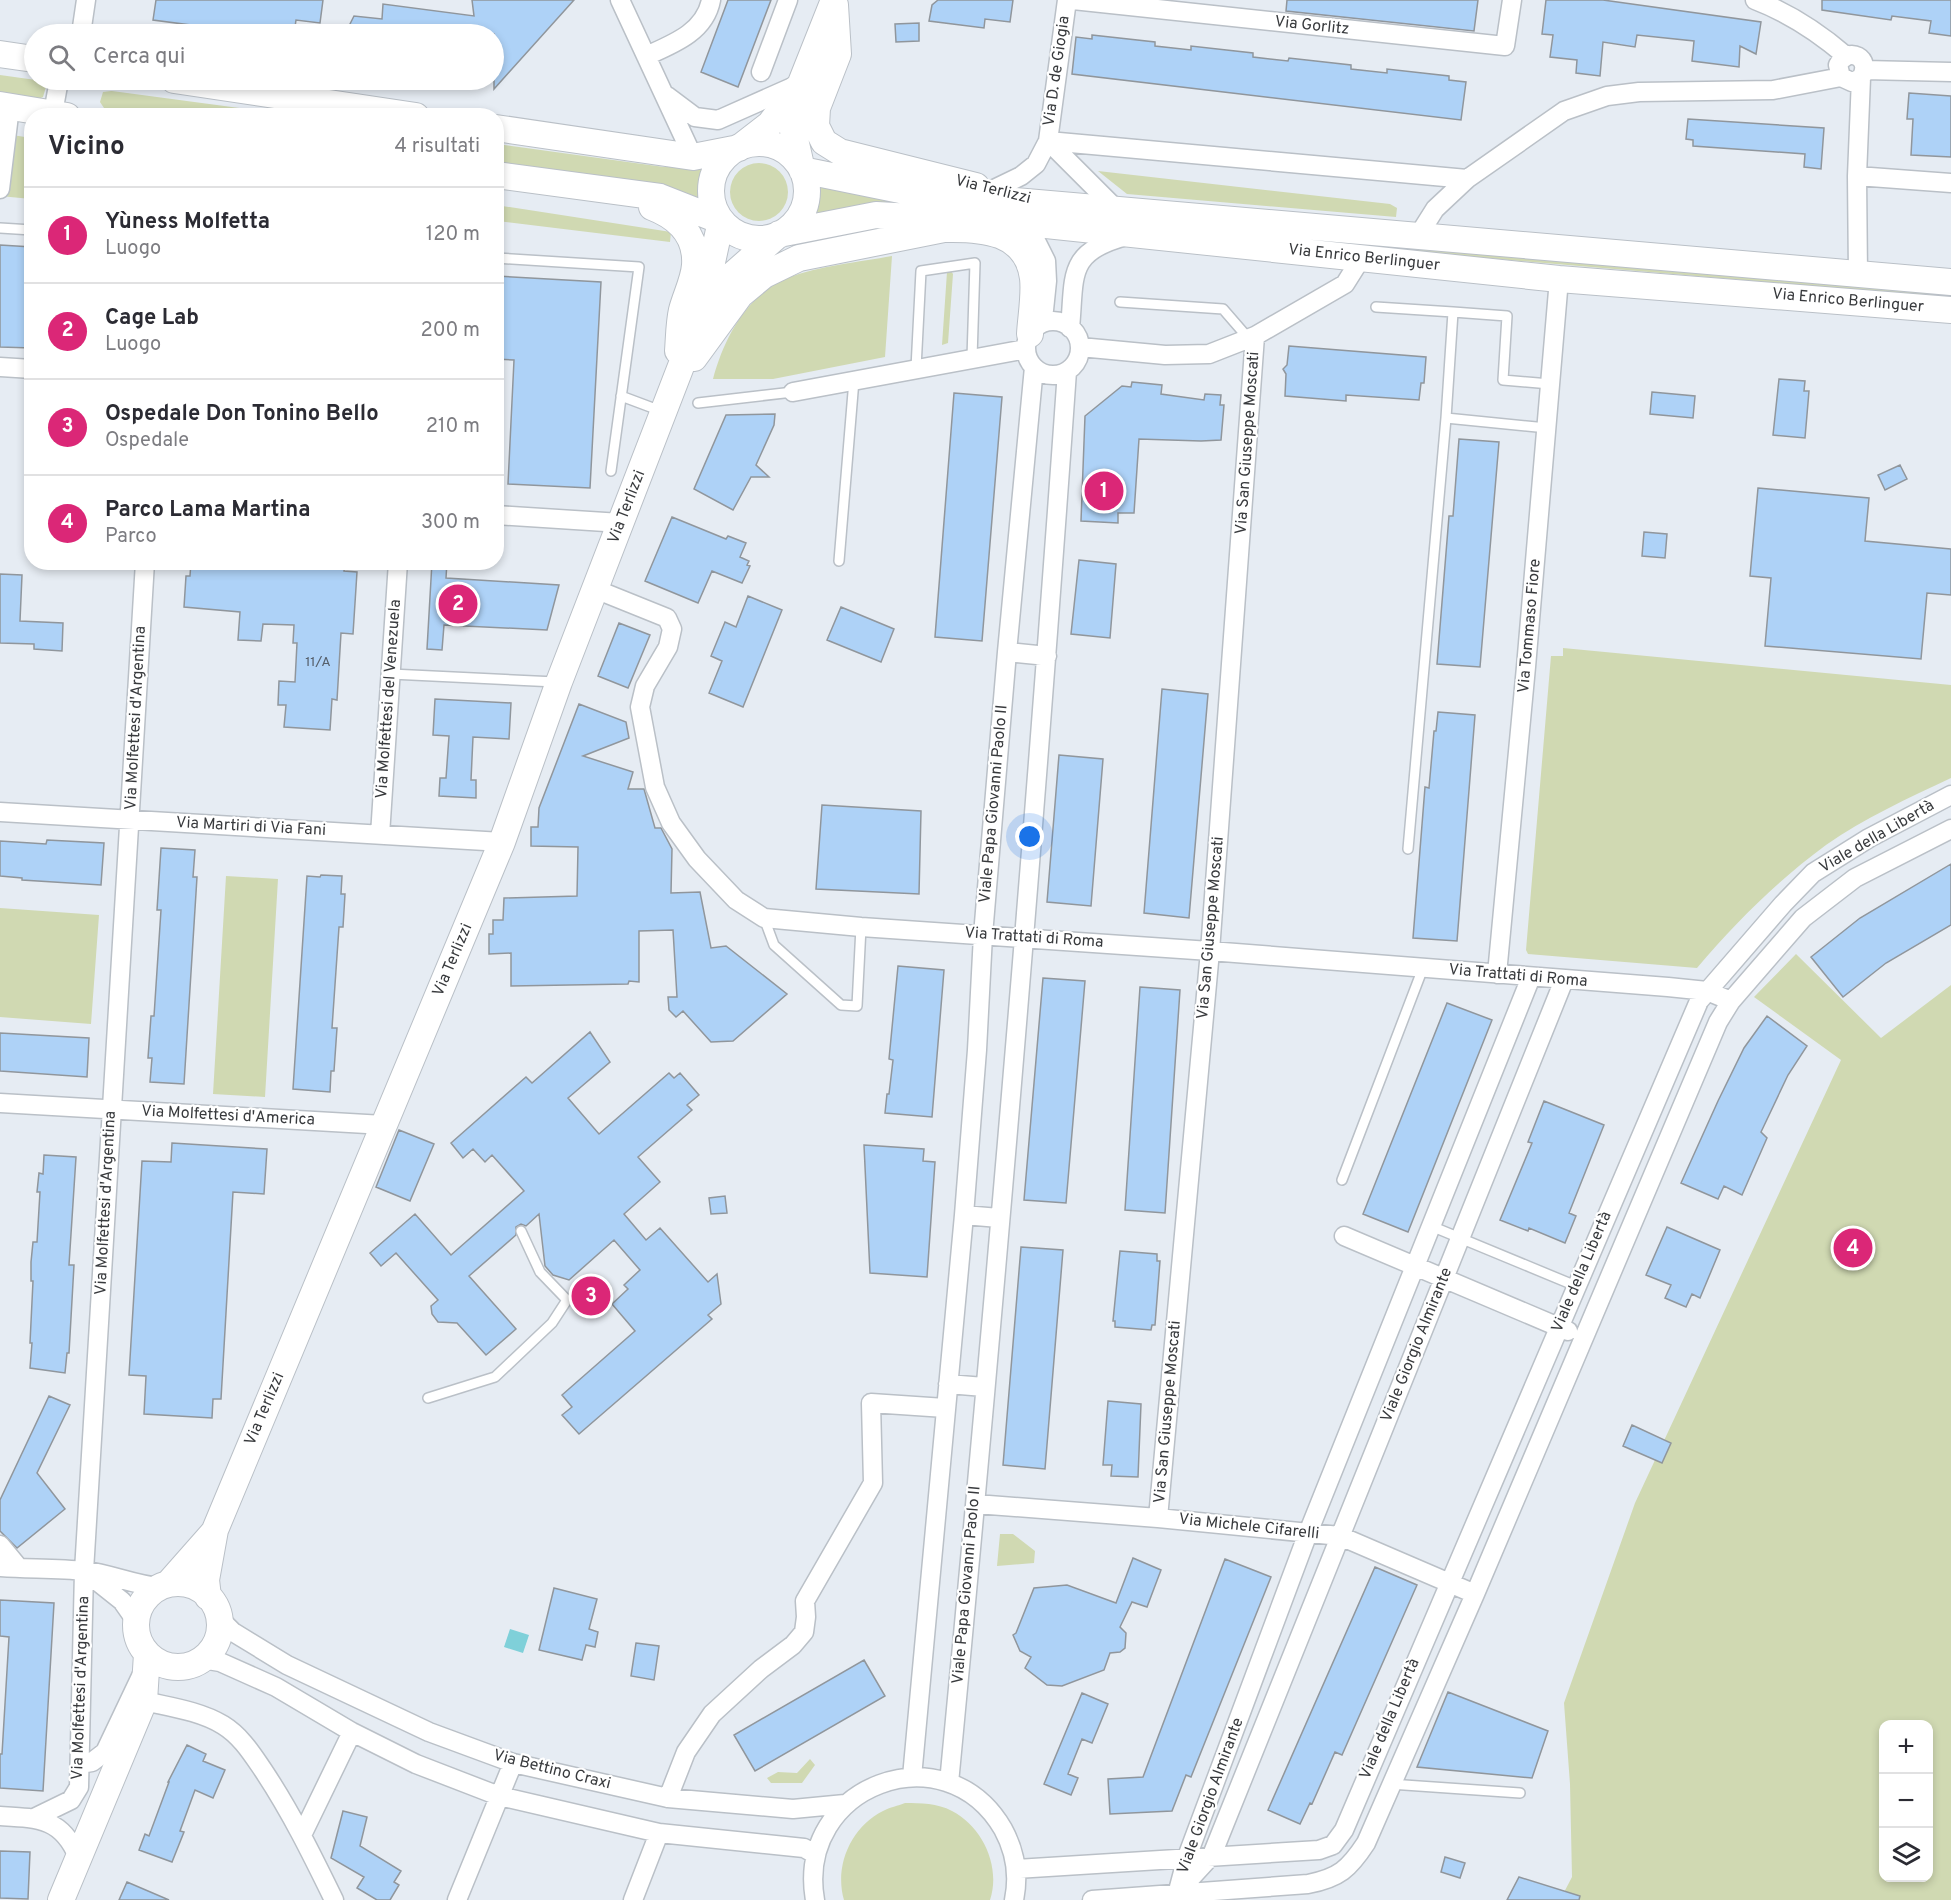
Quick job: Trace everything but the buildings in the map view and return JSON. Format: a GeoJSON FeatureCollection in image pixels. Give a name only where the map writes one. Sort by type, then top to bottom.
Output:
{"type":"FeatureCollection","features":[{"type":"Feature","properties":{"kind":"main road","name":"Via Terlizzi"},"geometry":{"type":"LineString","coordinates":[[802,170],[792,126],[801,83],[835,0]]}},
{"type":"Feature","properties":{"kind":"main road","name":"Via Terlizzi"},"geometry":{"type":"LineString","coordinates":[[835,0],[838,54],[817,108],[816,126],[824,142],[840,152],[1064,207]]}},
{"type":"Feature","properties":{"kind":"main road"},"geometry":{"type":"LineString","coordinates":[[0,54],[24,58]]}},
{"type":"Feature","properties":{"kind":"main road","name":"Via Terlizzi"},"geometry":{"type":"LineString","coordinates":[[739,148],[770,124],[801,83]]}},
{"type":"Feature","properties":{"kind":"main road"},"geometry":{"type":"LineString","coordinates":[[241,90],[362,108]]}},
{"type":"Feature","properties":{"kind":"main road"},"geometry":{"type":"LineString","coordinates":[[5,106],[24,109]]}},
{"type":"Feature","properties":{"kind":"main road"},"geometry":{"type":"LineString","coordinates":[[504,129],[693,157],[751,144],[775,146],[795,160],[802,170],[806,184],[806,200],[801,214],[792,226],[779,234],[754,239],[742,236],[721,221],[713,206],[711,189],[715,172],[725,158],[739,148]]}},
{"type":"Feature","properties":{"kind":"main road","name":"Via Enrico Berlinguer"},"geometry":{"type":"LineString","coordinates":[[802,170],[910,192],[1951,282]]}},
{"type":"Feature","properties":{"kind":"main road"},"geometry":{"type":"LineString","coordinates":[[504,176],[660,197],[721,221]]}},
{"type":"Feature","properties":{"kind":"main road","name":"Via Terlizzi"},"geometry":{"type":"LineString","coordinates":[[602,188],[664,212],[687,230],[694,246],[695,266],[682,311],[674,384]]}},
{"type":"Feature","properties":{"kind":"main road","name":"Via Enrico Berlinguer"},"geometry":{"type":"LineString","coordinates":[[779,234],[876,215],[1027,223],[1559,279],[1951,310]]}},
{"type":"Feature","properties":{"kind":"main road","name":"Via Terlizzi"},"geometry":{"type":"LineString","coordinates":[[214,1607],[206,1580],[215,1530],[502,842],[559,682],[700,317],[721,221]]}},
{"type":"Feature","properties":{"kind":"main road","name":"Via Terlizzi"},"geometry":{"type":"LineString","coordinates":[[674,384],[740,295],[764,275],[799,258],[944,229],[969,228],[996,233],[1017,243],[1026,257],[1033,277],[1033,336]]}},
{"type":"Feature","properties":{"kind":"main road","name":"Via Terlizzi"},"geometry":{"type":"LineString","coordinates":[[700,317],[729,278],[779,234]]}},
{"type":"Feature","properties":{"kind":"main road","name":"Via Terlizzi"},"geometry":{"type":"LineString","coordinates":[[164,1586],[215,1530]]}},
{"type":"Feature","properties":{"kind":"main road"},"geometry":{"type":"LineString","coordinates":[[61,1900],[144,1701],[147,1660],[136,1633],[139,1610],[145,1599],[164,1586],[188,1585],[199,1589],[214,1607],[220,1629],[217,1641],[211,1651],[191,1663],[144,1701]]}},
{"type":"Feature","properties":{"kind":"main road"},"geometry":{"type":"LineString","coordinates":[[147,1660],[168,1666],[191,1663]]}},
{"type":"Feature","properties":{"kind":"street"},"geometry":{"type":"LineString","coordinates":[[82,24],[86,0]]}},
{"type":"Feature","properties":{"kind":"street"},"geometry":{"type":"LineString","coordinates":[[620,0],[693,157]]}},
{"type":"Feature","properties":{"kind":"street"},"geometry":{"type":"LineString","coordinates":[[646,56],[683,38],[702,22],[711,0]]}},
{"type":"Feature","properties":{"kind":"street"},"geometry":{"type":"LineString","coordinates":[[761,72],[788,0]]}},
{"type":"Feature","properties":{"kind":"street","name":"Via D. de Giogia"},"geometry":{"type":"LineString","coordinates":[[1048,141],[1067,0]]}},
{"type":"Feature","properties":{"kind":"street","name":"Via Gorlitz"},"geometry":{"type":"LineString","coordinates":[[1073,0],[1505,46],[1512,0]]}},
{"type":"Feature","properties":{"kind":"street"},"geometry":{"type":"LineString","coordinates":[[1755,0],[1801,22],[1846,56],[1859,58],[1864,65],[1857,176],[1858,275]]}},
{"type":"Feature","properties":{"kind":"street"},"geometry":{"type":"LineString","coordinates":[[1841,77],[1838,65],[1846,56]]}},
{"type":"Feature","properties":{"kind":"street"},"geometry":{"type":"LineString","coordinates":[[1418,236],[1435,209],[1467,179],[1564,111],[1607,96],[1639,92],[1773,90],[1841,77],[1852,82],[1863,74],[1951,72]]}},
{"type":"Feature","properties":{"kind":"street"},"geometry":{"type":"LineString","coordinates":[[664,94],[695,117],[718,120],[801,83]]}},
{"type":"Feature","properties":{"kind":"street"},"geometry":{"type":"LineString","coordinates":[[59,90],[60,108]]}},
{"type":"Feature","properties":{"kind":"street"},"geometry":{"type":"LineString","coordinates":[[0,189],[5,106]]}},
{"type":"Feature","properties":{"kind":"street"},"geometry":{"type":"LineString","coordinates":[[993,190],[1021,176],[1036,164],[1048,141]]}},
{"type":"Feature","properties":{"kind":"street"},"geometry":{"type":"LineString","coordinates":[[1048,141],[1467,179]]}},
{"type":"Feature","properties":{"kind":"street"},"geometry":{"type":"LineString","coordinates":[[1048,141],[1118,211]]}},
{"type":"Feature","properties":{"kind":"street"},"geometry":{"type":"LineString","coordinates":[[1857,176],[1951,183]]}},
{"type":"Feature","properties":{"kind":"street"},"geometry":{"type":"LineString","coordinates":[[793,392],[972,358],[1033,336],[1057,322],[1075,333],[1080,346],[1077,361],[1067,371],[1050,375],[1034,367],[1029,359],[1033,336],[1047,281],[1046,261],[1027,223]]}},
{"type":"Feature","properties":{"kind":"street"},"geometry":{"type":"LineString","coordinates":[[1070,328],[1076,270],[1083,257],[1095,246],[1134,234]]}},
{"type":"Feature","properties":{"kind":"street"},"geometry":{"type":"LineString","coordinates":[[1080,346],[1165,356],[1209,354],[1252,338],[1345,284],[1362,257]]}},
{"type":"Feature","properties":{"kind":"street","name":"Via Tommaso Fiore"},"geometry":{"type":"LineString","coordinates":[[1497,974],[1559,279]]}},
{"type":"Feature","properties":{"kind":"street","name":"Via San Giuseppe Moscati"},"geometry":{"type":"LineString","coordinates":[[1158,1518],[1210,951],[1252,338]]}},
{"type":"Feature","properties":{"kind":"street"},"geometry":{"type":"LineString","coordinates":[[0,367],[24,368]]}},
{"type":"Feature","properties":{"kind":"street","name":"Viale Papa Giovanni Paolo II"},"geometry":{"type":"LineString","coordinates":[[912,1777],[964,1215],[977,1050],[983,934],[1034,367]]}},
{"type":"Feature","properties":{"kind":"street","name":"Viale Papa Giovanni Paolo II"},"geometry":{"type":"LineString","coordinates":[[949,1783],[976,1504],[1047,656],[1067,371]]}},
{"type":"Feature","properties":{"kind":"street"},"geometry":{"type":"LineString","coordinates":[[504,515],[621,522]]}},
{"type":"Feature","properties":{"kind":"street","name":"Via Molfettesi d'Argentina"},"geometry":{"type":"LineString","coordinates":[[34,1818],[71,1800],[79,1787],[84,1571],[145,570]]}},
{"type":"Feature","properties":{"kind":"street","name":"Via Molfettesi del Venezuela"},"geometry":{"type":"LineString","coordinates":[[380,835],[398,570]]}},
{"type":"Feature","properties":{"kind":"street","name":"Via Trattati di Roma"},"geometry":{"type":"LineString","coordinates":[[595,589],[668,618],[672,629],[668,647],[645,686],[640,707],[655,787],[671,823],[696,859],[736,900],[764,918],[1707,991],[1731,1001]]}},
{"type":"Feature","properties":{"kind":"street"},"geometry":{"type":"LineString","coordinates":[[1007,652],[1047,656]]}},
{"type":"Feature","properties":{"kind":"street","name":"Viale della Libertà"},"geometry":{"type":"LineString","coordinates":[[1333,1845],[1344,1830],[1700,1001],[1813,873],[1869,838],[1951,795]]}},
{"type":"Feature","properties":{"kind":"street"},"geometry":{"type":"LineString","coordinates":[[1930,806],[1947,831]]}},
{"type":"Feature","properties":{"kind":"street","name":"Via Martiri di Via Fani"},"geometry":{"type":"LineString","coordinates":[[0,812],[502,842]]}},
{"type":"Feature","properties":{"kind":"street","name":"Viale della Libertà"},"geometry":{"type":"LineString","coordinates":[[1348,1868],[1365,1843],[1475,1594],[1718,1022],[1731,1001],[1803,918],[1855,878],[1947,831]]}},
{"type":"Feature","properties":{"kind":"street","name":"Viale Giorgio Almirante"},"geometry":{"type":"LineString","coordinates":[[1176,1896],[1188,1857],[1308,1533],[1531,977]]}},
{"type":"Feature","properties":{"kind":"street","name":"Viale Giorgio Almirante"},"geometry":{"type":"LineString","coordinates":[[1176,1896],[1212,1855],[1564,980]]}},
{"type":"Feature","properties":{"kind":"street","name":"Via Molfettesi d'America"},"geometry":{"type":"LineString","coordinates":[[0,1103],[384,1125]]}},
{"type":"Feature","properties":{"kind":"street"},"geometry":{"type":"LineString","coordinates":[[964,1215],[999,1218]]}},
{"type":"Feature","properties":{"kind":"street"},"geometry":{"type":"LineString","coordinates":[[1344,1236],[1584,1337]]}},
{"type":"Feature","properties":{"kind":"street"},"geometry":{"type":"LineString","coordinates":[[948,1384],[984,1387]]}},
{"type":"Feature","properties":{"kind":"street"},"geometry":{"type":"LineString","coordinates":[[669,1798],[686,1752],[712,1714],[761,1669],[794,1645],[804,1632],[805,1601],[873,1483],[871,1403],[945,1408]]}},
{"type":"Feature","properties":{"kind":"street","name":"Via Michele Cifarelli"},"geometry":{"type":"LineString","coordinates":[[976,1504],[1158,1518],[1340,1536],[1475,1594]]}},
{"type":"Feature","properties":{"kind":"street"},"geometry":{"type":"LineString","coordinates":[[0,1545],[19,1568]]}},
{"type":"Feature","properties":{"kind":"street"},"geometry":{"type":"LineString","coordinates":[[0,1568],[84,1571],[114,1576],[138,1585],[164,1586]]}},
{"type":"Feature","properties":{"kind":"street"},"geometry":{"type":"LineString","coordinates":[[84,1571],[122,1601],[136,1621]]}},
{"type":"Feature","properties":{"kind":"street","name":"Via Bettino Craxi"},"geometry":{"type":"LineString","coordinates":[[214,1607],[233,1632],[287,1665],[429,1732],[513,1763],[669,1798],[793,1809],[845,1804]]}},
{"type":"Feature","properties":{"kind":"street"},"geometry":{"type":"LineString","coordinates":[[80,1764],[92,1762],[105,1752],[147,1660]]}},
{"type":"Feature","properties":{"kind":"street"},"geometry":{"type":"LineString","coordinates":[[191,1663],[220,1662],[276,1687],[352,1732],[416,1764],[499,1796],[659,1833],[804,1848],[815,1854]]}},
{"type":"Feature","properties":{"kind":"street"},"geometry":{"type":"LineString","coordinates":[[144,1701],[201,1715],[224,1726],[245,1744],[281,1798],[334,1900]]}},
{"type":"Feature","properties":{"kind":"street"},"geometry":{"type":"LineString","coordinates":[[302,1835],[352,1732]]}},
{"type":"Feature","properties":{"kind":"street"},"geometry":{"type":"LineString","coordinates":[[457,1900],[513,1763]]}},
{"type":"Feature","properties":{"kind":"street"},"geometry":{"type":"LineString","coordinates":[[815,1900],[812,1883],[815,1854],[826,1827],[845,1804],[865,1790],[912,1777],[949,1783],[974,1796],[995,1816],[1009,1841],[1016,1869],[1014,1900]]}},
{"type":"Feature","properties":{"kind":"street"},"geometry":{"type":"LineString","coordinates":[[0,1816],[34,1818],[59,1828],[72,1843],[78,1857]]}},
{"type":"Feature","properties":{"kind":"street"},"geometry":{"type":"LineString","coordinates":[[633,1900],[659,1833]]}},
{"type":"Feature","properties":{"kind":"street"},"geometry":{"type":"LineString","coordinates":[[1016,1869],[1319,1850],[1333,1845],[1348,1868],[1329,1880],[1308,1884],[1176,1896],[1092,1900]]}},
{"type":"Feature","properties":{"kind":"lane"},"geometry":{"type":"LineString","coordinates":[[0,228],[24,230]]}},
{"type":"Feature","properties":{"kind":"lane"},"geometry":{"type":"LineString","coordinates":[[504,259],[639,267],[611,471]]}},
{"type":"Feature","properties":{"kind":"lane"},"geometry":{"type":"LineString","coordinates":[[916,368],[921,271],[975,263],[972,358]]}},
{"type":"Feature","properties":{"kind":"lane"},"geometry":{"type":"LineString","coordinates":[[1120,302],[1223,309],[1252,338]]}},
{"type":"Feature","properties":{"kind":"lane"},"geometry":{"type":"LineString","coordinates":[[1376,308],[1507,316],[1503,380],[1550,384]]}},
{"type":"Feature","properties":{"kind":"lane"},"geometry":{"type":"LineString","coordinates":[[1408,849],[1446,418],[1453,312]]}},
{"type":"Feature","properties":{"kind":"lane"},"geometry":{"type":"LineString","coordinates":[[839,561],[854,380]]}},
{"type":"Feature","properties":{"kind":"lane"},"geometry":{"type":"LineString","coordinates":[[698,403],[793,392]]}},
{"type":"Feature","properties":{"kind":"lane"},"geometry":{"type":"LineString","coordinates":[[621,396],[664,412]]}},
{"type":"Feature","properties":{"kind":"lane"},"geometry":{"type":"LineString","coordinates":[[1446,418],[1547,428]]}},
{"type":"Feature","properties":{"kind":"lane"},"geometry":{"type":"LineString","coordinates":[[391,674],[559,682]]}},
{"type":"Feature","properties":{"kind":"lane"},"geometry":{"type":"LineString","coordinates":[[764,918],[774,945],[842,1005],[857,1006],[861,927]]}},
{"type":"Feature","properties":{"kind":"lane"},"geometry":{"type":"LineString","coordinates":[[1342,1180],[1423,968]]}},
{"type":"Feature","properties":{"kind":"lane"},"geometry":{"type":"LineString","coordinates":[[1431,1226],[1576,1286]]}},
{"type":"Feature","properties":{"kind":"lane"},"geometry":{"type":"LineString","coordinates":[[428,1398],[495,1377],[552,1323],[567,1300],[540,1272],[521,1231]]}},
{"type":"Feature","properties":{"kind":"lane"},"geometry":{"type":"LineString","coordinates":[[1390,1784],[1520,1793]]}},
{"type":"Feature","properties":{"kind":"green space"},"geometry":{"type":"Polygon","coordinates":[[[0,75],[24,78],[24,90],[45,90],[43,97],[36,100],[0,95],[0,75]]]}},
{"type":"Feature","properties":{"kind":"green space"},"geometry":{"type":"Polygon","coordinates":[[[111,91],[238,108],[104,108],[100,102],[103,92],[111,91]]]}},
{"type":"Feature","properties":{"kind":"green space"},"geometry":{"type":"Polygon","coordinates":[[[0,133],[24,137],[24,198],[0,196],[0,133]]]}},
{"type":"Feature","properties":{"kind":"green space"},"geometry":{"type":"Polygon","coordinates":[[[504,145],[664,167],[705,161],[700,186],[702,205],[504,166],[504,145]]]}},
{"type":"Feature","properties":{"kind":"green space"},"geometry":{"type":"Polygon","coordinates":[[[753,163],[765,163],[780,171],[788,186],[788,198],[780,213],[765,221],[753,221],[738,213],[730,198],[730,186],[738,171],[753,163]]]}},
{"type":"Feature","properties":{"kind":"green space"},"geometry":{"type":"Polygon","coordinates":[[[1098,171],[1390,204],[1397,208],[1396,217],[1127,194],[1098,171]]]}},
{"type":"Feature","properties":{"kind":"green space"},"geometry":{"type":"Polygon","coordinates":[[[819,182],[1951,292],[1951,298],[915,209],[815,216],[819,182]]]}},
{"type":"Feature","properties":{"kind":"green space"},"geometry":{"type":"Polygon","coordinates":[[[504,206],[671,232],[670,242],[504,222],[504,206]]]}},
{"type":"Feature","properties":{"kind":"green space"},"geometry":{"type":"Polygon","coordinates":[[[892,256],[885,357],[773,379],[713,379],[724,348],[739,319],[749,306],[773,285],[812,270],[892,256]]]}},
{"type":"Feature","properties":{"kind":"green space"},"geometry":{"type":"Polygon","coordinates":[[[951,271],[953,274],[948,343],[942,345],[947,272],[951,271]]]}},
{"type":"Feature","properties":{"kind":"green space"},"geometry":{"type":"Polygon","coordinates":[[[1563,648],[1951,685],[1951,778],[1871,817],[1826,845],[1758,903],[1697,968],[1528,954],[1526,950],[1551,656],[1563,656],[1563,648]]]}},
{"type":"Feature","properties":{"kind":"green space"},"geometry":{"type":"Polygon","coordinates":[[[226,876],[278,879],[265,1097],[213,1094],[226,876]]]}},
{"type":"Feature","properties":{"kind":"green space"},"geometry":{"type":"Polygon","coordinates":[[[0,908],[99,915],[91,1024],[0,1017],[0,908]]]}},
{"type":"Feature","properties":{"kind":"green space"},"geometry":{"type":"Polygon","coordinates":[[[1796,954],[1881,1038],[1951,985],[1951,1900],[1560,1900],[1572,1877],[1570,1784],[1564,1703],[1635,1503],[1841,1060],[1754,997],[1796,954]]]}},
{"type":"Feature","properties":{"kind":"green space"},"geometry":{"type":"Polygon","coordinates":[[[1000,1534],[1013,1534],[1035,1551],[1034,1563],[997,1566],[1000,1534]]]}},
{"type":"Feature","properties":{"kind":"green space"},"geometry":{"type":"Polygon","coordinates":[[[810,1759],[815,1765],[802,1783],[771,1783],[767,1778],[778,1772],[797,1773],[810,1759]]]}},
{"type":"Feature","properties":{"kind":"green space"},"geometry":{"type":"Polygon","coordinates":[[[905,1803],[941,1806],[963,1818],[973,1827],[981,1837],[991,1862],[993,1887],[990,1900],[844,1900],[841,1874],[854,1837],[872,1818],[905,1803]]]}},
{"type":"Feature","properties":{"kind":"water"},"geometry":{"type":"Polygon","coordinates":[[[510,1629],[529,1635],[523,1653],[504,1647],[510,1629]]]}},
{"type":"Feature","properties":{"kind":"place","name":"Yùness Molfetta"},"geometry":{"type":"Point","coordinates":[1104,491]}},
{"type":"Feature","properties":{"kind":"place","name":"Cage Lab"},"geometry":{"type":"Point","coordinates":[458,604]}},
{"type":"Feature","properties":{"kind":"place","name":"Parco Lama Martina"},"geometry":{"type":"Point","coordinates":[1853,1248]}},
{"type":"Feature","properties":{"kind":"place","name":"Ospedale Don Tonino Bello"},"geometry":{"type":"Point","coordinates":[591,1296]}}]}
